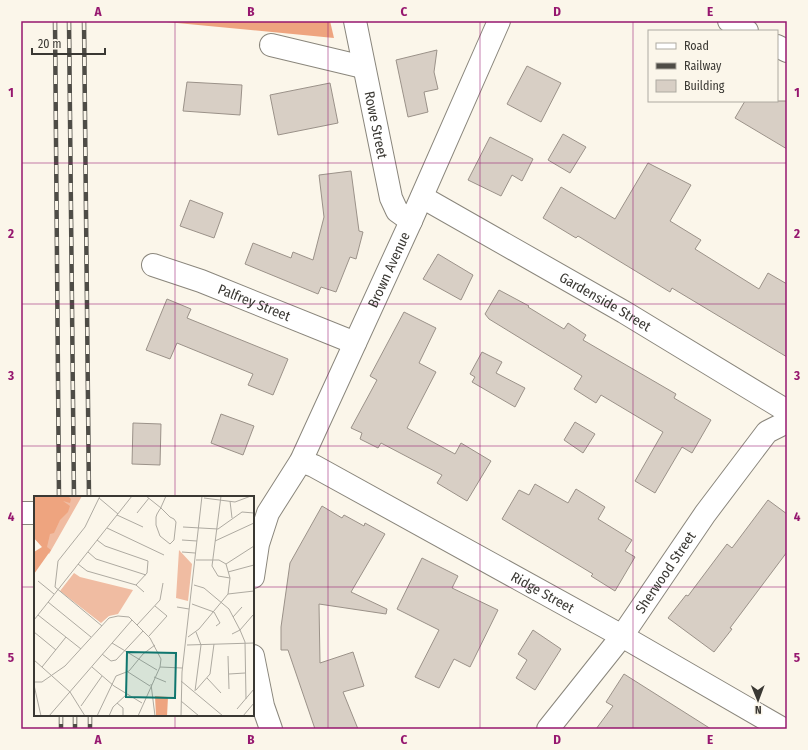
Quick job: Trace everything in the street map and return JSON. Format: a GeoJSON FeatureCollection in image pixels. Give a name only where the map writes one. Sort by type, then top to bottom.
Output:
{"type":"FeatureCollection","features":[{"type":"Feature","properties":{"kind":"street","name":"Rowe Street"},"geometry":{"type":"LineString","coordinates":[[355,21],[363,67],[391,198],[397,211],[411,221]]}},
{"type":"Feature","properties":{"kind":"street","name":"Brown Avenue"},"geometry":{"type":"LineString","coordinates":[[254,570],[258,544],[260,513],[301,461],[411,221],[499,21]]}},
{"type":"Feature","properties":{"kind":"street"},"geometry":{"type":"LineString","coordinates":[[729,21],[745,30]]}},
{"type":"Feature","properties":{"kind":"street"},"geometry":{"type":"LineString","coordinates":[[271,45],[363,67]]}},
{"type":"Feature","properties":{"kind":"street"},"geometry":{"type":"LineString","coordinates":[[778,46],[787,51]]}},
{"type":"Feature","properties":{"kind":"street","name":"Gardenside Street"},"geometry":{"type":"LineString","coordinates":[[422,196],[624,312],[787,411]]}},
{"type":"Feature","properties":{"kind":"street","name":"Palfrey Street"},"geometry":{"type":"LineString","coordinates":[[153,265],[201,281],[355,343]]}},
{"type":"Feature","properties":{"kind":"street","name":"Sherwood Street"},"geometry":{"type":"LineString","coordinates":[[548,729],[622,636],[705,514],[767,432],[787,422]]}},
{"type":"Feature","properties":{"kind":"street","name":"Ridge Street"},"geometry":{"type":"LineString","coordinates":[[301,461],[314,466],[622,636],[783,729]]}},
{"type":"Feature","properties":{"kind":"street"},"geometry":{"type":"LineString","coordinates":[[21,513],[34,513]]}},
{"type":"Feature","properties":{"kind":"street"},"geometry":{"type":"LineString","coordinates":[[254,661],[263,706],[271,729]]}},
{"type":"Feature","properties":{"kind":"shaded area"},"geometry":{"type":"Polygon","coordinates":[[[156,21],[330,21],[334,38],[156,21]]]}},
{"type":"Feature","properties":{"kind":"building"},"geometry":{"type":"Polygon","coordinates":[[[437,50],[434,72],[438,89],[424,92],[428,112],[408,117],[396,60],[437,50]]]}},
{"type":"Feature","properties":{"kind":"building"},"geometry":{"type":"Polygon","coordinates":[[[527,66],[561,83],[541,122],[507,104],[527,66]]]}},
{"type":"Feature","properties":{"kind":"building"},"geometry":{"type":"Polygon","coordinates":[[[187,82],[242,85],[240,115],[183,111],[187,82]]]}},
{"type":"Feature","properties":{"kind":"building"},"geometry":{"type":"Polygon","coordinates":[[[330,83],[338,123],[278,135],[270,95],[330,83]]]}},
{"type":"Feature","properties":{"kind":"building"},"geometry":{"type":"Polygon","coordinates":[[[787,101],[787,149],[735,118],[744,102],[787,101]]]}},
{"type":"Feature","properties":{"kind":"building"},"geometry":{"type":"Polygon","coordinates":[[[563,134],[586,147],[570,173],[548,160],[563,134]]]}},
{"type":"Feature","properties":{"kind":"building"},"geometry":{"type":"Polygon","coordinates":[[[490,137],[533,159],[522,181],[512,175],[501,196],[468,180],[490,137]]]}},
{"type":"Feature","properties":{"kind":"building"},"geometry":{"type":"Polygon","coordinates":[[[648,163],[691,185],[670,221],[701,240],[695,249],[759,289],[768,273],[787,284],[787,357],[672,288],[670,292],[578,236],[576,238],[543,218],[561,187],[615,219],[648,163]]]}},
{"type":"Feature","properties":{"kind":"building"},"geometry":{"type":"Polygon","coordinates":[[[351,171],[359,231],[363,232],[356,259],[350,257],[336,292],[321,287],[318,294],[245,264],[253,243],[291,258],[293,252],[313,260],[324,217],[319,175],[351,171]]]}},
{"type":"Feature","properties":{"kind":"building"},"geometry":{"type":"Polygon","coordinates":[[[190,200],[223,213],[214,238],[180,226],[190,200]]]}},
{"type":"Feature","properties":{"kind":"building"},"geometry":{"type":"Polygon","coordinates":[[[438,254],[473,275],[461,300],[423,279],[438,254]]]}},
{"type":"Feature","properties":{"kind":"building"},"geometry":{"type":"Polygon","coordinates":[[[499,290],[529,306],[528,307],[564,329],[568,323],[586,335],[583,340],[676,394],[674,398],[711,420],[692,453],[682,447],[655,493],[635,481],[663,432],[601,395],[596,403],[574,389],[582,376],[489,319],[485,314],[499,290]]]}},
{"type":"Feature","properties":{"kind":"building"},"geometry":{"type":"Polygon","coordinates":[[[167,299],[191,309],[187,318],[288,359],[273,395],[248,385],[253,374],[177,343],[170,359],[146,350],[167,299]]]}},
{"type":"Feature","properties":{"kind":"building"},"geometry":{"type":"Polygon","coordinates":[[[404,312],[436,328],[419,363],[436,372],[407,428],[455,454],[461,443],[491,461],[467,501],[437,483],[442,475],[381,443],[378,448],[360,439],[362,433],[351,428],[377,380],[370,376],[404,312]]]}},
{"type":"Feature","properties":{"kind":"building"},"geometry":{"type":"Polygon","coordinates":[[[482,352],[502,362],[496,373],[525,388],[515,407],[472,382],[475,377],[470,374],[482,352]]]}},
{"type":"Feature","properties":{"kind":"building"},"geometry":{"type":"Polygon","coordinates":[[[221,414],[254,426],[243,455],[211,443],[221,414]]]}},
{"type":"Feature","properties":{"kind":"building"},"geometry":{"type":"Polygon","coordinates":[[[575,422],[595,434],[583,453],[564,440],[575,422]]]}},
{"type":"Feature","properties":{"kind":"building"},"geometry":{"type":"Polygon","coordinates":[[[133,423],[161,424],[160,465],[132,464],[133,423]]]}},
{"type":"Feature","properties":{"kind":"building"},"geometry":{"type":"Polygon","coordinates":[[[535,484],[568,503],[576,489],[605,507],[598,519],[632,540],[625,551],[635,557],[615,591],[591,576],[593,574],[502,519],[519,490],[529,495],[535,484]]]}},
{"type":"Feature","properties":{"kind":"building"},"geometry":{"type":"Polygon","coordinates":[[[768,500],[787,514],[787,552],[730,628],[732,629],[714,652],[668,618],[686,595],[688,596],[727,544],[732,548],[768,500]]]}},
{"type":"Feature","properties":{"kind":"building"},"geometry":{"type":"Polygon","coordinates":[[[322,506],[342,518],[344,515],[364,526],[365,523],[385,534],[351,592],[387,609],[386,614],[319,604],[320,663],[353,652],[364,686],[343,692],[358,729],[315,729],[288,650],[281,650],[281,627],[290,563],[322,506]]]}},
{"type":"Feature","properties":{"kind":"building"},"geometry":{"type":"Polygon","coordinates":[[[422,558],[458,576],[452,588],[498,610],[470,667],[454,659],[439,688],[415,677],[439,630],[397,609],[422,558]]]}},
{"type":"Feature","properties":{"kind":"building"},"geometry":{"type":"Polygon","coordinates":[[[533,630],[561,649],[535,690],[516,678],[527,660],[518,654],[533,630]]]}},
{"type":"Feature","properties":{"kind":"building"},"geometry":{"type":"Polygon","coordinates":[[[624,674],[711,729],[596,729],[613,706],[606,702],[624,674]]]}},
{"type":"Feature","properties":{"kind":"railway"},"geometry":{"type":"LineString","coordinates":[[55,21],[59,496]]}},
{"type":"Feature","properties":{"kind":"railway"},"geometry":{"type":"LineString","coordinates":[[69,21],[74,496]]}},
{"type":"Feature","properties":{"kind":"railway"},"geometry":{"type":"LineString","coordinates":[[84,21],[89,496]]}},
{"type":"Feature","properties":{"kind":"railway"},"geometry":{"type":"LineString","coordinates":[[61,716],[61,729]]}},
{"type":"Feature","properties":{"kind":"railway"},"geometry":{"type":"LineString","coordinates":[[75,716],[75,729]]}},
{"type":"Feature","properties":{"kind":"railway"},"geometry":{"type":"LineString","coordinates":[[90,716],[90,729]]}}]}
